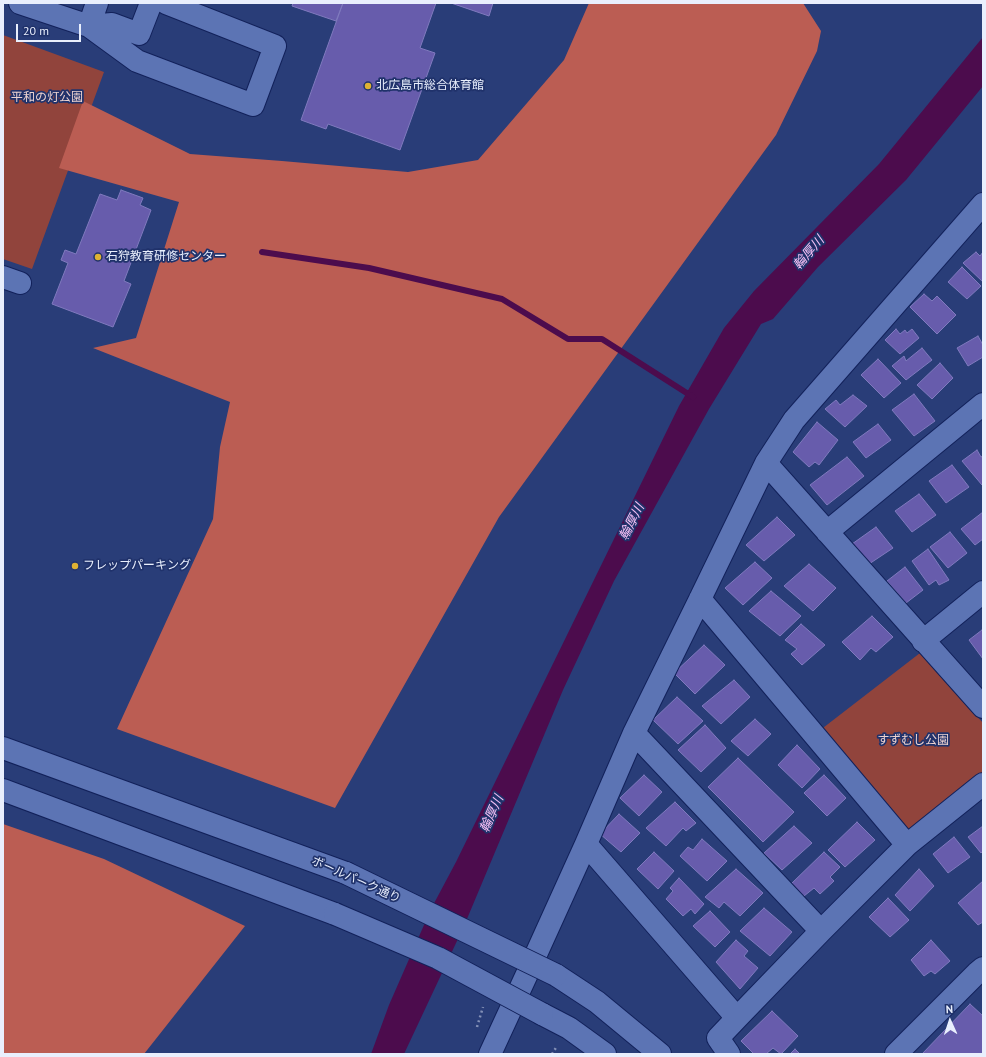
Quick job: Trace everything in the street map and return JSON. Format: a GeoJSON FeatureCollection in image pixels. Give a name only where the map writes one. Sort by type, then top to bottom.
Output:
{"type":"FeatureCollection","features":[{"type":"Feature","properties":{"kind":"street"},"geometry":{"type":"LineString","coordinates":[[20,3],[89,26],[137,61],[253,105],[275,46],[166,3]]}},
{"type":"Feature","properties":{"kind":"street"},"geometry":{"type":"LineString","coordinates":[[89,26],[97,3]]}},
{"type":"Feature","properties":{"kind":"street"},"geometry":{"type":"LineString","coordinates":[[89,26],[112,24],[139,34],[150,3]]}},
{"type":"Feature","properties":{"kind":"street"},"geometry":{"type":"LineString","coordinates":[[490,1054],[586,844],[634,733],[766,463],[794,420],[983,204]]}},
{"type":"Feature","properties":{"kind":"street"},"geometry":{"type":"LineString","coordinates":[[827,532],[983,404]]}},
{"type":"Feature","properties":{"kind":"street"},"geometry":{"type":"LineString","coordinates":[[766,463],[983,707]]}},
{"type":"Feature","properties":{"kind":"street"},"geometry":{"type":"LineString","coordinates":[[923,641],[983,592]]}},
{"type":"Feature","properties":{"kind":"street"},"geometry":{"type":"LineString","coordinates":[[700,599],[907,845]]}},
{"type":"Feature","properties":{"kind":"street"},"geometry":{"type":"LineString","coordinates":[[634,733],[821,931]]}},
{"type":"Feature","properties":{"kind":"street","name":"ボールパーク通り"},"geometry":{"type":"LineString","coordinates":[[3,748],[346,873],[556,975],[597,1002],[660,1054]]}},
{"type":"Feature","properties":{"kind":"street"},"geometry":{"type":"LineString","coordinates":[[729,1054],[718,1038],[736,1018],[907,845],[983,784]]}},
{"type":"Feature","properties":{"kind":"street"},"geometry":{"type":"LineString","coordinates":[[3,790],[335,914],[438,958],[569,1028],[605,1054]]}},
{"type":"Feature","properties":{"kind":"street"},"geometry":{"type":"LineString","coordinates":[[586,844],[736,1018]]}},
{"type":"Feature","properties":{"kind":"street"},"geometry":{"type":"LineString","coordinates":[[896,1054],[983,968]]}},
{"type":"Feature","properties":{"kind":"green space","name":"平和の灯公園"},"geometry":{"type":"Polygon","coordinates":[[[3,35],[104,72],[32,269],[3,259],[3,35]]]}},
{"type":"Feature","properties":{"kind":"green space","name":"すずむし公園"},"geometry":{"type":"Polygon","coordinates":[[[920,653],[983,723],[983,774],[908,834],[819,731],[920,653]]]}},
{"type":"Feature","properties":{"kind":"shaded area"},"geometry":{"type":"Polygon","coordinates":[[[589,3],[803,3],[821,31],[817,51],[776,135],[499,517],[335,808],[117,729],[213,519],[220,447],[230,402],[93,348],[136,338],[179,202],[59,168],[83,101],[190,154],[408,172],[478,160],[564,60],[589,3]]]}},
{"type":"Feature","properties":{"kind":"shaded area"},"geometry":{"type":"Polygon","coordinates":[[[3,824],[104,859],[245,926],[144,1054],[3,1054],[3,824]]]}},
{"type":"Feature","properties":{"kind":"water","name":"輪厚川"},"geometry":{"type":"Polygon","coordinates":[[[983,37],[983,86],[906,180],[818,267],[773,319],[761,324],[709,409],[614,581],[563,690],[464,926],[404,1054],[371,1054],[389,1005],[431,909],[456,862],[679,406],[724,328],[754,291],[879,164],[983,37]]]}},
{"type":"Feature","properties":{"kind":"building"},"geometry":{"type":"Polygon","coordinates":[[[293,3],[343,3],[336,21],[292,6],[293,3]]]}},
{"type":"Feature","properties":{"kind":"building","name":"北広島市総合体育館"},"geometry":{"type":"Polygon","coordinates":[[[343,3],[436,3],[420,48],[435,53],[400,150],[328,124],[326,129],[301,120],[343,3]]]}},
{"type":"Feature","properties":{"kind":"building"},"geometry":{"type":"Polygon","coordinates":[[[451,3],[493,3],[489,16],[451,3]]]}},
{"type":"Feature","properties":{"kind":"building","name":"石狩教育研修センター"},"geometry":{"type":"Polygon","coordinates":[[[121,190],[143,198],[140,205],[151,210],[124,281],[131,284],[113,327],[52,304],[68,263],[61,260],[65,250],[76,254],[100,194],[117,200],[121,190]]]}},
{"type":"Feature","properties":{"kind":"building"},"geometry":{"type":"Polygon","coordinates":[[[976,252],[980,256],[983,252],[983,282],[963,263],[976,252]]]}},
{"type":"Feature","properties":{"kind":"building"},"geometry":{"type":"Polygon","coordinates":[[[962,267],[981,286],[967,299],[948,282],[962,267]]]}},
{"type":"Feature","properties":{"kind":"building"},"geometry":{"type":"Polygon","coordinates":[[[924,294],[932,301],[937,296],[956,315],[937,334],[910,307],[924,294]]]}},
{"type":"Feature","properties":{"kind":"building"},"geometry":{"type":"Polygon","coordinates":[[[896,329],[900,334],[905,330],[907,333],[912,329],[919,338],[900,354],[885,340],[896,329]]]}},
{"type":"Feature","properties":{"kind":"building"},"geometry":{"type":"Polygon","coordinates":[[[978,336],[983,345],[983,357],[968,366],[957,348],[978,336]]]}},
{"type":"Feature","properties":{"kind":"building"},"geometry":{"type":"Polygon","coordinates":[[[922,348],[932,360],[906,380],[892,366],[904,356],[906,361],[922,348]]]}},
{"type":"Feature","properties":{"kind":"building"},"geometry":{"type":"Polygon","coordinates":[[[878,359],[901,383],[884,398],[861,375],[878,359]]]}},
{"type":"Feature","properties":{"kind":"building"},"geometry":{"type":"Polygon","coordinates":[[[940,363],[953,378],[932,399],[917,385],[940,363]]]}},
{"type":"Feature","properties":{"kind":"building"},"geometry":{"type":"Polygon","coordinates":[[[914,394],[935,421],[914,436],[892,410],[914,394]]]}},
{"type":"Feature","properties":{"kind":"building"},"geometry":{"type":"Polygon","coordinates":[[[853,395],[867,406],[845,427],[825,409],[836,400],[840,405],[853,395]]]}},
{"type":"Feature","properties":{"kind":"building"},"geometry":{"type":"Polygon","coordinates":[[[817,422],[838,440],[819,465],[815,462],[809,467],[793,452],[817,422]]]}},
{"type":"Feature","properties":{"kind":"building"},"geometry":{"type":"Polygon","coordinates":[[[878,424],[891,440],[866,458],[853,442],[878,424]]]}},
{"type":"Feature","properties":{"kind":"building"},"geometry":{"type":"Polygon","coordinates":[[[977,450],[981,457],[983,456],[983,485],[962,461],[977,450]]]}},
{"type":"Feature","properties":{"kind":"building"},"geometry":{"type":"Polygon","coordinates":[[[847,457],[864,476],[827,505],[810,485],[847,457]]]}},
{"type":"Feature","properties":{"kind":"building"},"geometry":{"type":"Polygon","coordinates":[[[952,465],[969,487],[946,503],[929,481],[952,465]]]}},
{"type":"Feature","properties":{"kind":"building"},"geometry":{"type":"Polygon","coordinates":[[[919,494],[936,515],[912,532],[895,511],[919,494]]]}},
{"type":"Feature","properties":{"kind":"building"},"geometry":{"type":"Polygon","coordinates":[[[983,512],[983,539],[975,545],[961,529],[983,512]]]}},
{"type":"Feature","properties":{"kind":"building"},"geometry":{"type":"Polygon","coordinates":[[[777,517],[795,535],[764,561],[746,545],[777,517]]]}},
{"type":"Feature","properties":{"kind":"building"},"geometry":{"type":"Polygon","coordinates":[[[876,527],[893,548],[869,564],[852,544],[876,527]]]}},
{"type":"Feature","properties":{"kind":"building"},"geometry":{"type":"Polygon","coordinates":[[[950,532],[967,553],[948,568],[930,547],[950,532]]]}},
{"type":"Feature","properties":{"kind":"building"},"geometry":{"type":"Polygon","coordinates":[[[928,549],[949,580],[939,585],[936,580],[929,585],[912,561],[928,549]]]}},
{"type":"Feature","properties":{"kind":"building"},"geometry":{"type":"Polygon","coordinates":[[[755,562],[772,578],[743,605],[725,588],[755,562]]]}},
{"type":"Feature","properties":{"kind":"building"},"geometry":{"type":"Polygon","coordinates":[[[809,564],[836,588],[813,611],[784,586],[809,564]]]}},
{"type":"Feature","properties":{"kind":"building"},"geometry":{"type":"Polygon","coordinates":[[[905,567],[923,590],[906,603],[887,581],[905,567]]]}},
{"type":"Feature","properties":{"kind":"building"},"geometry":{"type":"Polygon","coordinates":[[[771,591],[801,616],[780,636],[749,611],[771,591]]]}},
{"type":"Feature","properties":{"kind":"building"},"geometry":{"type":"Polygon","coordinates":[[[872,616],[893,637],[876,652],[871,648],[860,660],[842,642],[872,616]]]}},
{"type":"Feature","properties":{"kind":"building"},"geometry":{"type":"Polygon","coordinates":[[[801,624],[825,645],[802,665],[791,654],[797,649],[785,640],[801,624]]]}},
{"type":"Feature","properties":{"kind":"building"},"geometry":{"type":"Polygon","coordinates":[[[982,630],[983,632],[983,659],[969,640],[982,630]]]}},
{"type":"Feature","properties":{"kind":"building"},"geometry":{"type":"Polygon","coordinates":[[[704,645],[725,665],[695,694],[674,673],[704,645]]]}},
{"type":"Feature","properties":{"kind":"building"},"geometry":{"type":"Polygon","coordinates":[[[734,680],[750,697],[721,724],[702,706],[734,680]]]}},
{"type":"Feature","properties":{"kind":"building"},"geometry":{"type":"Polygon","coordinates":[[[677,697],[703,721],[678,744],[653,720],[677,697]]]}},
{"type":"Feature","properties":{"kind":"building"},"geometry":{"type":"Polygon","coordinates":[[[755,719],[771,734],[748,756],[731,741],[755,719]]]}},
{"type":"Feature","properties":{"kind":"building"},"geometry":{"type":"Polygon","coordinates":[[[705,725],[726,748],[701,772],[678,750],[705,725]]]}},
{"type":"Feature","properties":{"kind":"building"},"geometry":{"type":"Polygon","coordinates":[[[797,745],[820,769],[802,788],[778,765],[797,745]]]}},
{"type":"Feature","properties":{"kind":"building"},"geometry":{"type":"Polygon","coordinates":[[[738,758],[794,812],[763,842],[708,787],[738,758]]]}},
{"type":"Feature","properties":{"kind":"building"},"geometry":{"type":"Polygon","coordinates":[[[644,775],[662,792],[639,816],[620,798],[644,775]]]}},
{"type":"Feature","properties":{"kind":"building"},"geometry":{"type":"Polygon","coordinates":[[[824,775],[846,798],[827,816],[804,793],[824,775]]]}},
{"type":"Feature","properties":{"kind":"building"},"geometry":{"type":"Polygon","coordinates":[[[675,802],[696,823],[686,831],[683,828],[666,846],[646,828],[675,802]]]}},
{"type":"Feature","properties":{"kind":"building"},"geometry":{"type":"Polygon","coordinates":[[[619,814],[640,833],[621,852],[600,834],[619,814]]]}},
{"type":"Feature","properties":{"kind":"building"},"geometry":{"type":"Polygon","coordinates":[[[857,822],[875,840],[845,867],[828,850],[857,822]]]}},
{"type":"Feature","properties":{"kind":"building"},"geometry":{"type":"Polygon","coordinates":[[[794,826],[812,843],[782,870],[764,853],[794,826]]]}},
{"type":"Feature","properties":{"kind":"building"},"geometry":{"type":"Polygon","coordinates":[[[983,826],[983,851],[981,853],[968,837],[983,826]]]}},
{"type":"Feature","properties":{"kind":"building"},"geometry":{"type":"Polygon","coordinates":[[[954,837],[970,857],[948,873],[933,854],[954,837]]]}},
{"type":"Feature","properties":{"kind":"building"},"geometry":{"type":"Polygon","coordinates":[[[702,839],[727,861],[707,881],[680,856],[688,847],[693,850],[702,839]]]}},
{"type":"Feature","properties":{"kind":"building"},"geometry":{"type":"Polygon","coordinates":[[[654,852],[674,871],[658,889],[637,869],[654,852]]]}},
{"type":"Feature","properties":{"kind":"building"},"geometry":{"type":"Polygon","coordinates":[[[824,852],[840,867],[830,877],[834,881],[820,894],[814,888],[804,896],[791,884],[824,852]]]}},
{"type":"Feature","properties":{"kind":"building"},"geometry":{"type":"Polygon","coordinates":[[[736,869],[763,893],[740,916],[724,902],[719,908],[705,897],[736,869]]]}},
{"type":"Feature","properties":{"kind":"building"},"geometry":{"type":"Polygon","coordinates":[[[919,869],[934,886],[910,911],[895,895],[919,869]]]}},
{"type":"Feature","properties":{"kind":"building"},"geometry":{"type":"Polygon","coordinates":[[[679,878],[704,904],[695,914],[691,909],[683,916],[666,899],[673,891],[670,888],[679,878]]]}},
{"type":"Feature","properties":{"kind":"building"},"geometry":{"type":"Polygon","coordinates":[[[983,881],[983,922],[978,925],[958,903],[983,881]]]}},
{"type":"Feature","properties":{"kind":"building"},"geometry":{"type":"Polygon","coordinates":[[[888,898],[909,920],[890,937],[869,917],[888,898]]]}},
{"type":"Feature","properties":{"kind":"building"},"geometry":{"type":"Polygon","coordinates":[[[764,908],[792,932],[770,956],[740,931],[764,908]]]}},
{"type":"Feature","properties":{"kind":"building"},"geometry":{"type":"Polygon","coordinates":[[[710,911],[730,932],[715,947],[693,926],[710,911]]]}},
{"type":"Feature","properties":{"kind":"building"},"geometry":{"type":"Polygon","coordinates":[[[736,940],[748,951],[744,956],[758,968],[740,989],[716,962],[736,940]]]}},
{"type":"Feature","properties":{"kind":"building"},"geometry":{"type":"Polygon","coordinates":[[[931,940],[950,961],[935,974],[931,971],[924,976],[911,960],[931,940]]]}},
{"type":"Feature","properties":{"kind":"building"},"geometry":{"type":"Polygon","coordinates":[[[970,1004],[983,1016],[983,1054],[922,1054],[970,1004]]]}},
{"type":"Feature","properties":{"kind":"building"},"geometry":{"type":"Polygon","coordinates":[[[772,1011],[798,1036],[781,1054],[773,1048],[766,1054],[754,1054],[741,1041],[772,1011]]]}},
{"type":"Feature","properties":{"kind":"building"},"geometry":{"type":"Polygon","coordinates":[[[795,1049],[800,1054],[790,1054],[795,1049]]]}},
{"type":"Feature","properties":{"kind":"waterway"},"geometry":{"type":"LineString","coordinates":[[262,252],[369,268],[502,299],[568,339],[602,339],[693,397]]}},
{"type":"Feature","properties":{"kind":"place","name":"北広島市総合体育館"},"geometry":{"type":"Point","coordinates":[368,86]}},
{"type":"Feature","properties":{"kind":"place","name":"石狩教育研修センター"},"geometry":{"type":"Point","coordinates":[98,257]}},
{"type":"Feature","properties":{"kind":"place","name":"フレップパーキング"},"geometry":{"type":"Point","coordinates":[75,566]}}]}
